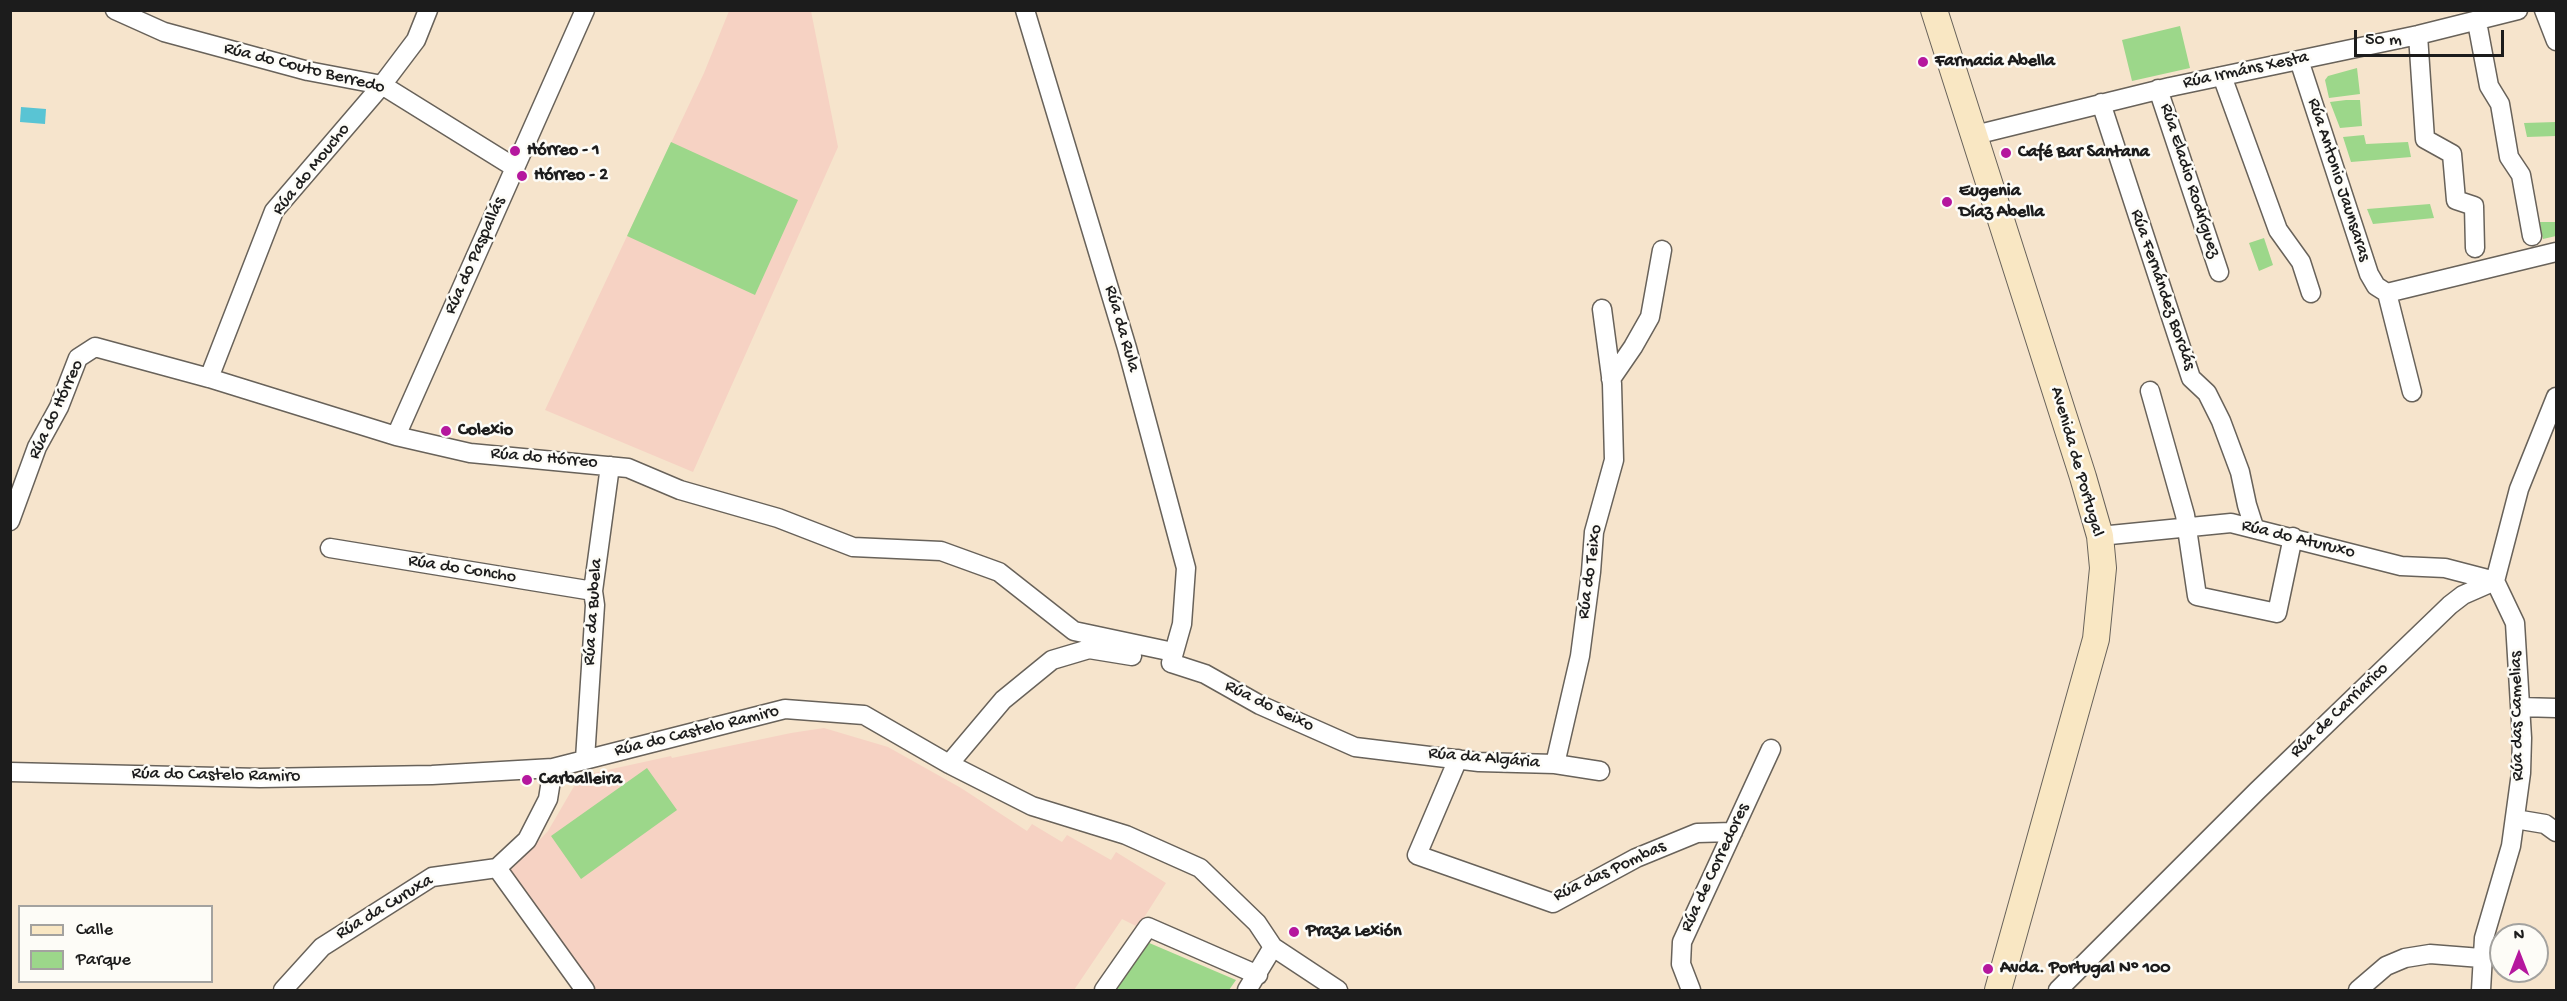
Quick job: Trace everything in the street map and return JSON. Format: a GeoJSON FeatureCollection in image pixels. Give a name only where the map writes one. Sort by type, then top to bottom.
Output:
{"type":"FeatureCollection","features":[{"type":"Feature","properties":{"kind":"street","name":"Rúa do Couto Berredo"},"geometry":{"type":"LineString","coordinates":[[115,10],[175,35],[308,72],[382,85],[514,167]]}},
{"type":"Feature","properties":{"kind":"street","name":"Rúa do Moucho"},"geometry":{"type":"LineString","coordinates":[[209,378],[274,211],[382,85],[416,40],[428,10]]}},
{"type":"Feature","properties":{"kind":"street","name":"Rúa do Paspallás"},"geometry":{"type":"LineString","coordinates":[[396,436],[585,10]]}},
{"type":"Feature","properties":{"kind":"street","name":"Rúa da Rula"},"geometry":{"type":"LineString","coordinates":[[1025,10],[1124,336],[1186,568],[1182,624],[1172,658]]}},
{"type":"Feature","properties":{"kind":"street","name":"Avenida de Portugal"},"geometry":{"type":"LineString","coordinates":[[1934,10],[2100,536],[2102,585],[2096,639],[1998,990]]}},
{"type":"Feature","properties":{"kind":"street","name":"Rúa Irmáns Xesta"},"geometry":{"type":"LineString","coordinates":[[1975,135],[2158,89],[2418,35],[2518,10]]}},
{"type":"Feature","properties":{"kind":"street"},"geometry":{"type":"LineString","coordinates":[[2544,10],[2556,41]]}},
{"type":"Feature","properties":{"kind":"street"},"geometry":{"type":"LineString","coordinates":[[2477,22],[2489,86],[2500,104],[2509,157],[2521,175],[2532,236]]}},
{"type":"Feature","properties":{"kind":"street"},"geometry":{"type":"LineString","coordinates":[[2418,35],[2425,139],[2452,154],[2456,200],[2474,206],[2475,248]]}},
{"type":"Feature","properties":{"kind":"street","name":"Rúa Antonio Jaunsaras"},"geometry":{"type":"LineString","coordinates":[[2299,60],[2369,274],[2376,286],[2387,293]]}},
{"type":"Feature","properties":{"kind":"street"},"geometry":{"type":"LineString","coordinates":[[2222,76],[2278,230],[2301,262],[2311,293]]}},
{"type":"Feature","properties":{"kind":"street","name":"Rúa Eladio Rodríguez"},"geometry":{"type":"LineString","coordinates":[[2158,89],[2219,272]]}},
{"type":"Feature","properties":{"kind":"street","name":"Rúa Fernández Bordás"},"geometry":{"type":"LineString","coordinates":[[2101,103],[2191,378],[2207,393],[2222,421],[2240,472],[2254,527]]}},
{"type":"Feature","properties":{"kind":"street"},"geometry":{"type":"LineString","coordinates":[[1611,379],[1650,317],[1662,250]]}},
{"type":"Feature","properties":{"kind":"street"},"geometry":{"type":"LineString","coordinates":[[2412,392],[2387,293],[2556,252]]}},
{"type":"Feature","properties":{"kind":"street","name":"Rúa do Teixo"},"geometry":{"type":"LineString","coordinates":[[1555,764],[1580,656],[1594,532],[1614,460],[1611,379],[1602,309]]}},
{"type":"Feature","properties":{"kind":"street","name":"Rúa do Hórreo"},"geometry":{"type":"LineString","coordinates":[[10,521],[37,447],[59,407],[78,358],[95,347],[209,378],[396,436],[470,453],[628,468],[680,490],[778,518],[853,546],[941,551],[999,572],[1074,632],[1093,636]]}},
{"type":"Feature","properties":{"kind":"street"},"geometry":{"type":"LineString","coordinates":[[2150,391],[2185,514],[2197,597],[2277,613],[2293,537]]}},
{"type":"Feature","properties":{"kind":"street"},"geometry":{"type":"LineString","coordinates":[[2495,581],[2519,489],[2556,397]]}},
{"type":"Feature","properties":{"kind":"street","name":"Rúa da Bubela"},"geometry":{"type":"LineString","coordinates":[[585,759],[595,605],[593,591],[610,466]]}},
{"type":"Feature","properties":{"kind":"street"},"geometry":{"type":"LineString","coordinates":[[2231,523],[2242,515],[2247,505]]}},
{"type":"Feature","properties":{"kind":"street","name":"Rúa do Aturuxo"},"geometry":{"type":"LineString","coordinates":[[2100,536],[2231,523],[2293,537],[2401,567],[2445,568],[2495,581]]}},
{"type":"Feature","properties":{"kind":"street","name":"Rúa do Concho"},"geometry":{"type":"LineString","coordinates":[[330,548],[593,591]]}},
{"type":"Feature","properties":{"kind":"street","name":"Rúa das Camelias"},"geometry":{"type":"LineString","coordinates":[[2481,990],[2481,958],[2484,938],[2501,883],[2515,819],[2521,773],[2515,623],[2495,581]]}},
{"type":"Feature","properties":{"kind":"street","name":"Rúa de Carriarico"},"geometry":{"type":"LineString","coordinates":[[2058,990],[2248,800],[2450,605],[2463,595],[2495,581]]}},
{"type":"Feature","properties":{"kind":"street","name":"Rúa do Seixo"},"geometry":{"type":"LineString","coordinates":[[1093,636],[1172,658],[1260,705],[1355,747],[1369,748]]}},
{"type":"Feature","properties":{"kind":"street","name":"Rúa do Seixo"},"geometry":{"type":"LineString","coordinates":[[948,764],[1003,700],[1052,660],[1089,649],[1172,658]]}},
{"type":"Feature","properties":{"kind":"street"},"geometry":{"type":"LineString","coordinates":[[2520,707],[2556,708]]}},
{"type":"Feature","properties":{"kind":"street","name":"Rúa do Castelo Ramiro"},"geometry":{"type":"LineString","coordinates":[[10,772],[260,778],[432,775],[553,768],[785,709],[864,715],[948,764],[1032,806],[1126,835],[1200,868],[1257,923],[1273,947],[1338,990]]}},
{"type":"Feature","properties":{"kind":"street","name":"Rúa da Algária"},"geometry":{"type":"LineString","coordinates":[[1369,748],[1458,759],[1555,764],[1600,771]]}},
{"type":"Feature","properties":{"kind":"street","name":"Rúa de Corredores"},"geometry":{"type":"LineString","coordinates":[[1690,990],[1681,964],[1682,942],[1771,749]]}},
{"type":"Feature","properties":{"kind":"street","name":"Rúa das Pombas"},"geometry":{"type":"LineString","coordinates":[[1458,759],[1417,855],[1553,903],[1636,858],[1697,833],[1733,832]]}},
{"type":"Feature","properties":{"kind":"street"},"geometry":{"type":"LineString","coordinates":[[553,768],[548,799],[527,840],[497,868],[585,990]]}},
{"type":"Feature","properties":{"kind":"street"},"geometry":{"type":"LineString","coordinates":[[2515,819],[2545,824],[2556,832]]}},
{"type":"Feature","properties":{"kind":"street","name":"Rúa da Curuxa"},"geometry":{"type":"LineString","coordinates":[[283,990],[322,947],[432,877],[497,868]]}},
{"type":"Feature","properties":{"kind":"street"},"geometry":{"type":"LineString","coordinates":[[1104,990],[1148,927],[1253,983],[1273,947]]}},
{"type":"Feature","properties":{"kind":"street"},"geometry":{"type":"LineString","coordinates":[[2358,990],[2386,966],[2405,958],[2430,954],[2481,958]]}},
{"type":"Feature","properties":{"kind":"shaded area"},"geometry":{"type":"Polygon","coordinates":[[[729,11],[811,11],[838,147],[693,472],[545,410],[704,73],[729,11]]]}},
{"type":"Feature","properties":{"kind":"shaded area"},"geometry":{"type":"Polygon","coordinates":[[[824,728],[888,747],[961,788],[1027,831],[1032,824],[1062,842],[1067,835],[1111,860],[1116,852],[1166,883],[1138,927],[1122,919],[1074,990],[593,990],[509,872],[548,831],[580,776],[671,756],[672,758],[824,728]]]}},
{"type":"Feature","properties":{"kind":"green space"},"geometry":{"type":"Polygon","coordinates":[[[2180,26],[2190,68],[2132,81],[2122,40],[2180,26]]]}},
{"type":"Feature","properties":{"kind":"green space"},"geometry":{"type":"Polygon","coordinates":[[[2357,68],[2360,94],[2329,98],[2325,80],[2328,76],[2357,68]]]}},
{"type":"Feature","properties":{"kind":"green space"},"geometry":{"type":"Polygon","coordinates":[[[2360,100],[2362,126],[2340,128],[2330,102],[2360,100]]]}},
{"type":"Feature","properties":{"kind":"green space"},"geometry":{"type":"Polygon","coordinates":[[[2556,122],[2556,136],[2527,137],[2524,123],[2556,122]]]}},
{"type":"Feature","properties":{"kind":"green space"},"geometry":{"type":"Polygon","coordinates":[[[2364,135],[2366,144],[2408,142],[2411,157],[2351,162],[2343,137],[2364,135]]]}},
{"type":"Feature","properties":{"kind":"green space"},"geometry":{"type":"Polygon","coordinates":[[[671,142],[798,200],[755,295],[627,236],[671,142]]]}},
{"type":"Feature","properties":{"kind":"green space"},"geometry":{"type":"Polygon","coordinates":[[[2430,204],[2434,218],[2373,224],[2367,209],[2430,204]]]}},
{"type":"Feature","properties":{"kind":"green space"},"geometry":{"type":"Polygon","coordinates":[[[2540,222],[2556,222],[2556,236],[2543,239],[2540,222]]]}},
{"type":"Feature","properties":{"kind":"green space"},"geometry":{"type":"Polygon","coordinates":[[[2264,238],[2273,265],[2259,271],[2249,243],[2264,238]]]}},
{"type":"Feature","properties":{"kind":"green space"},"geometry":{"type":"Polygon","coordinates":[[[647,768],[677,810],[581,879],[551,836],[647,768]]]}},
{"type":"Feature","properties":{"kind":"green space"},"geometry":{"type":"Polygon","coordinates":[[[1147,942],[1236,980],[1229,990],[1115,990],[1147,942]]]}},
{"type":"Feature","properties":{"kind":"water"},"geometry":{"type":"Polygon","coordinates":[[[21,107],[46,109],[45,124],[20,122],[21,107]]]}},
{"type":"Feature","properties":{"kind":"place","name":"Farmacia Abella"},"geometry":{"type":"Point","coordinates":[1923,62]}},
{"type":"Feature","properties":{"kind":"place","name":"Hórreo - 1"},"geometry":{"type":"Point","coordinates":[515,151]}},
{"type":"Feature","properties":{"kind":"place","name":"Café Bar Santana"},"geometry":{"type":"Point","coordinates":[2006,153]}},
{"type":"Feature","properties":{"kind":"place","name":"Hórreo - 2"},"geometry":{"type":"Point","coordinates":[522,176]}},
{"type":"Feature","properties":{"kind":"place","name":"Eugenia Díaz Abella"},"geometry":{"type":"Point","coordinates":[1947,202]}},
{"type":"Feature","properties":{"kind":"place","name":"Colexio"},"geometry":{"type":"Point","coordinates":[446,431]}},
{"type":"Feature","properties":{"kind":"place","name":"Carballeira"},"geometry":{"type":"Point","coordinates":[527,780]}},
{"type":"Feature","properties":{"kind":"place","name":"Praza Lexión"},"geometry":{"type":"Point","coordinates":[1294,932]}},
{"type":"Feature","properties":{"kind":"place","name":"Avda. Portugal Nº 100"},"geometry":{"type":"Point","coordinates":[1988,969]}}]}
